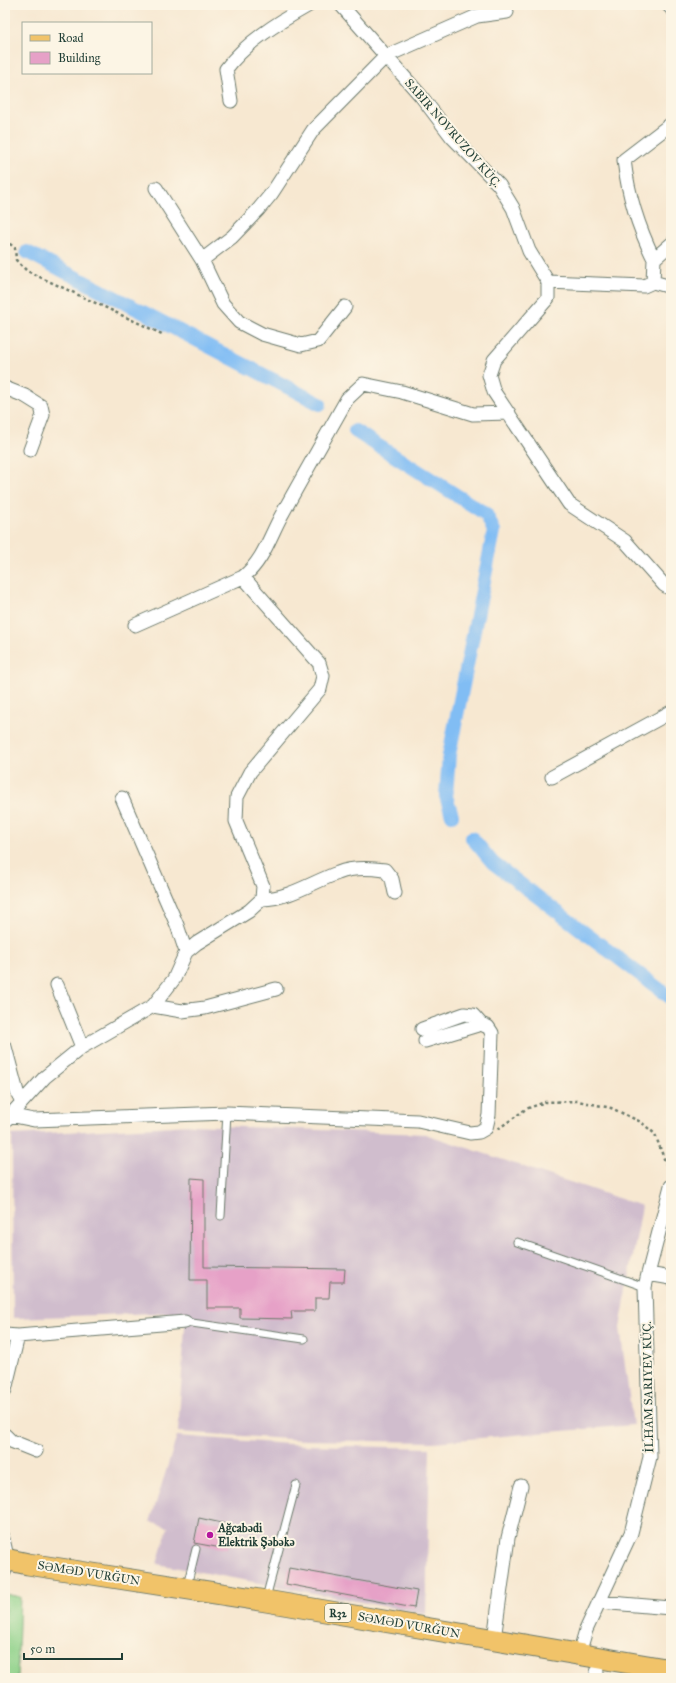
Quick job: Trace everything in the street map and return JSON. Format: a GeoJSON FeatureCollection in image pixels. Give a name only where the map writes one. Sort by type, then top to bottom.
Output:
{"type":"FeatureCollection","features":[{"type":"Feature","properties":{"kind":"main road","name":"SƏMƏD VURĞUN"},"geometry":{"type":"LineString","coordinates":[[7,1566],[578,1661],[671,1670]]}},
{"type":"Feature","properties":{"kind":"main road","name":"SƏMƏD VURĞUN"},"geometry":{"type":"LineString","coordinates":[[7,1566],[187,1588],[265,1608],[494,1639],[578,1661],[596,1675],[634,1678]]}},
{"type":"Feature","properties":{"kind":"street"},"geometry":{"type":"LineString","coordinates":[[231,101],[226,69],[235,58],[284,19],[309,5]]}},
{"type":"Feature","properties":{"kind":"street","name":"SABIR NOVRUZOV KÜÇ."},"geometry":{"type":"LineString","coordinates":[[340,5],[421,96],[452,137],[498,185],[513,208],[530,251],[548,282]]}},
{"type":"Feature","properties":{"kind":"street"},"geometry":{"type":"LineString","coordinates":[[668,5],[671,8]]}},
{"type":"Feature","properties":{"kind":"street"},"geometry":{"type":"LineString","coordinates":[[202,260],[232,237],[258,210],[272,193],[313,130],[386,56],[477,16],[507,12]]}},
{"type":"Feature","properties":{"kind":"street"},"geometry":{"type":"LineString","coordinates":[[653,282],[654,259],[643,238],[626,175],[624,160],[671,124]]}},
{"type":"Feature","properties":{"kind":"street"},"geometry":{"type":"LineString","coordinates":[[156,188],[202,260],[223,304],[239,322],[262,334],[301,345],[318,341],[345,307]]}},
{"type":"Feature","properties":{"kind":"street"},"geometry":{"type":"LineString","coordinates":[[654,259],[671,244]]}},
{"type":"Feature","properties":{"kind":"street"},"geometry":{"type":"LineString","coordinates":[[671,287],[653,282],[644,286],[548,282],[548,298],[494,360],[489,375],[494,392],[569,504],[624,541],[664,585],[671,589]]}},
{"type":"Feature","properties":{"kind":"street"},"geometry":{"type":"LineString","coordinates":[[135,625],[243,577],[251,570],[261,558],[279,520],[347,398],[363,384],[402,392],[473,414],[509,414]]}},
{"type":"Feature","properties":{"kind":"street"},"geometry":{"type":"LineString","coordinates":[[5,388],[25,396],[41,406],[43,415],[30,450]]}},
{"type":"Feature","properties":{"kind":"street"},"geometry":{"type":"LineString","coordinates":[[7,1118],[45,1077],[82,1047],[153,1006],[174,979],[186,952],[197,943],[249,912],[262,899],[263,886],[236,822],[237,797],[250,772],[320,689],[323,676],[319,663],[243,577]]}},
{"type":"Feature","properties":{"kind":"street"},"geometry":{"type":"LineString","coordinates":[[552,777],[671,712]]}},
{"type":"Feature","properties":{"kind":"street"},"geometry":{"type":"LineString","coordinates":[[122,798],[177,925],[186,952]]}},
{"type":"Feature","properties":{"kind":"street"},"geometry":{"type":"LineString","coordinates":[[262,899],[278,898],[290,894],[340,872],[370,868],[385,870],[392,879],[395,893]]}},
{"type":"Feature","properties":{"kind":"street"},"geometry":{"type":"LineString","coordinates":[[57,985],[82,1047]]}},
{"type":"Feature","properties":{"kind":"street"},"geometry":{"type":"LineString","coordinates":[[153,1006],[182,1011],[205,1008],[276,989]]}},
{"type":"Feature","properties":{"kind":"street"},"geometry":{"type":"LineString","coordinates":[[7,1118],[34,1120],[227,1113],[418,1121],[470,1133],[479,1132],[486,1128],[489,1115],[492,1033],[488,1027],[481,1024],[424,1035]]}},
{"type":"Feature","properties":{"kind":"street"},"geometry":{"type":"LineString","coordinates":[[5,1047],[17,1092],[22,1101]]}},
{"type":"Feature","properties":{"kind":"street"},"geometry":{"type":"LineString","coordinates":[[578,1661],[586,1630],[631,1533],[650,1457],[645,1287],[671,1186]]}},
{"type":"Feature","properties":{"kind":"street"},"geometry":{"type":"LineString","coordinates":[[648,1274],[671,1278]]}},
{"type":"Feature","properties":{"kind":"street"},"geometry":{"type":"LineString","coordinates":[[5,1390],[12,1336],[185,1322]]}},
{"type":"Feature","properties":{"kind":"street"},"geometry":{"type":"LineString","coordinates":[[5,1435],[11,1441],[36,1451]]}},
{"type":"Feature","properties":{"kind":"street"},"geometry":{"type":"LineString","coordinates":[[494,1639],[508,1538],[521,1486]]}},
{"type":"Feature","properties":{"kind":"street"},"geometry":{"type":"LineString","coordinates":[[600,1602],[671,1608]]}},
{"type":"Feature","properties":{"kind":"lane"},"geometry":{"type":"LineString","coordinates":[[221,1216],[227,1113]]}},
{"type":"Feature","properties":{"kind":"lane"},"geometry":{"type":"LineString","coordinates":[[517,1242],[645,1287]]}},
{"type":"Feature","properties":{"kind":"lane"},"geometry":{"type":"LineString","coordinates":[[185,1322],[304,1339]]}},
{"type":"Feature","properties":{"kind":"lane"},"geometry":{"type":"LineString","coordinates":[[265,1608],[296,1485]]}},
{"type":"Feature","properties":{"kind":"lane"},"geometry":{"type":"LineString","coordinates":[[5,1534],[7,1566]]}},
{"type":"Feature","properties":{"kind":"lane"},"geometry":{"type":"LineString","coordinates":[[187,1588],[196,1550]]}},
{"type":"Feature","properties":{"kind":"path"},"geometry":{"type":"LineString","coordinates":[[5,240],[15,248],[16,260],[27,271],[162,334]]}},
{"type":"Feature","properties":{"kind":"path"},"geometry":{"type":"LineString","coordinates":[[486,1128],[501,1129],[526,1109],[545,1102],[578,1101],[611,1108],[641,1122],[655,1134],[671,1179]]}},
{"type":"Feature","properties":{"kind":"shaded area"},"geometry":{"type":"Polygon","coordinates":[[[191,1125],[425,1134],[642,1206],[620,1328],[633,1425],[433,1442],[305,1440],[178,1432],[186,1312],[13,1318],[12,1135],[191,1125]]]}},
{"type":"Feature","properties":{"kind":"shaded area"},"geometry":{"type":"Polygon","coordinates":[[[177,1436],[304,1445],[430,1448],[426,1614],[157,1564],[168,1527],[150,1522],[177,1436]]]}},
{"type":"Feature","properties":{"kind":"green space"},"geometry":{"type":"Polygon","coordinates":[[[5,1594],[20,1597],[17,1678],[5,1678],[5,1594]]]}},
{"type":"Feature","properties":{"kind":"building"},"geometry":{"type":"Polygon","coordinates":[[[191,1178],[204,1179],[204,1267],[345,1269],[344,1282],[330,1282],[329,1298],[315,1298],[315,1311],[291,1311],[292,1319],[240,1318],[240,1308],[207,1308],[207,1280],[190,1280],[191,1178]]]}},
{"type":"Feature","properties":{"kind":"building"},"geometry":{"type":"Polygon","coordinates":[[[199,1518],[231,1525],[227,1549],[194,1543],[199,1518]]]}},
{"type":"Feature","properties":{"kind":"building"},"geometry":{"type":"Polygon","coordinates":[[[289,1568],[417,1591],[414,1608],[286,1584],[289,1568]]]}},
{"type":"Feature","properties":{"kind":"waterway"},"geometry":{"type":"LineString","coordinates":[[27,252],[320,404]]}},
{"type":"Feature","properties":{"kind":"waterway"},"geometry":{"type":"LineString","coordinates":[[355,431],[486,514],[494,531],[449,755],[446,796],[452,815]]}},
{"type":"Feature","properties":{"kind":"waterway"},"geometry":{"type":"LineString","coordinates":[[472,838],[493,863],[671,998]]}},
{"type":"Feature","properties":{"kind":"place","name":"Ağcabədi Elektrik Şəbəkə"},"geometry":{"type":"Point","coordinates":[210,1535]}}]}
